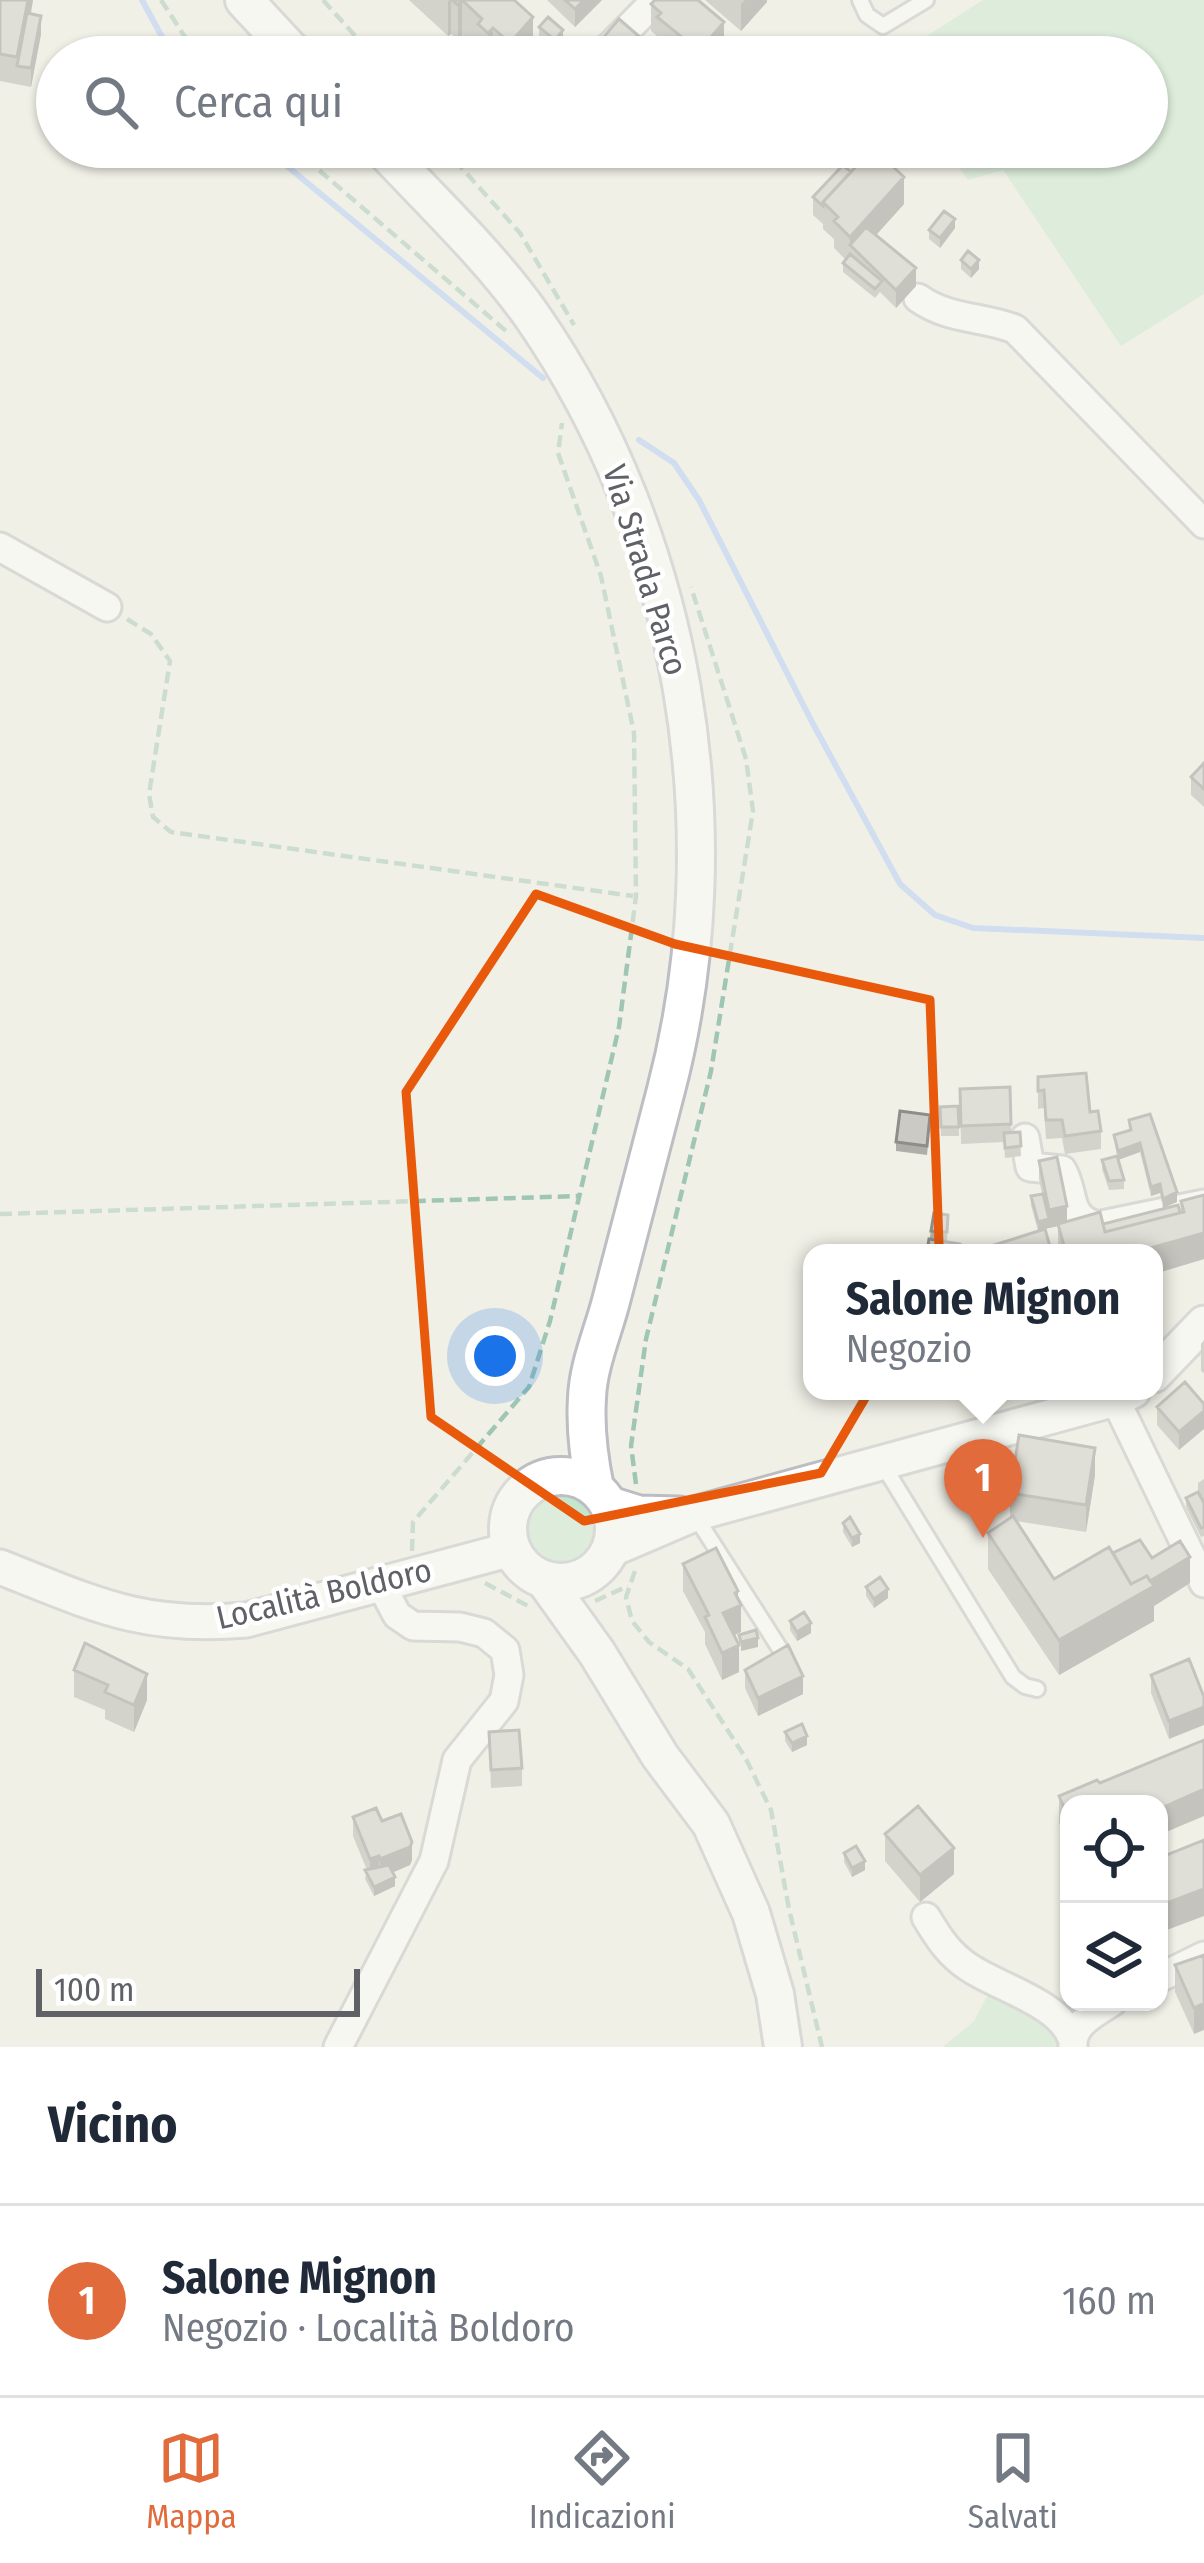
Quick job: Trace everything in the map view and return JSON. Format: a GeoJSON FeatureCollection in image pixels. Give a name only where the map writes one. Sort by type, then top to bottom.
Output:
{"type":"FeatureCollection","features":[{"type":"Feature","properties":{"kind":"main road"},"geometry":{"type":"LineString","coordinates":[[244,0],[277,36]]}},
{"type":"Feature","properties":{"kind":"main road","name":"Via Strada Parco"},"geometry":{"type":"LineString","coordinates":[[401,168],[496,270],[566,367],[616,470],[665,614],[680,679],[697,853],[690,965],[670,1076],[586,1394],[589,1456],[602,1495]]}},
{"type":"Feature","properties":{"kind":"main road"},"geometry":{"type":"LineString","coordinates":[[591,1581],[530,1572],[512,1549],[510,1513],[532,1484],[564,1476],[602,1495],[614,1534],[591,1581],[597,1653],[660,1756],[711,1824],[751,1913],[775,1994],[783,2047]]}},
{"type":"Feature","properties":{"kind":"street"},"geometry":{"type":"LineString","coordinates":[[621,36],[656,0]]}},
{"type":"Feature","properties":{"kind":"street"},"geometry":{"type":"LineString","coordinates":[[919,298],[939,313],[990,320],[1015,329],[1204,524]]}},
{"type":"Feature","properties":{"kind":"street"},"geometry":{"type":"LineString","coordinates":[[0,547],[107,607]]}},
{"type":"Feature","properties":{"kind":"street"},"geometry":{"type":"LineString","coordinates":[[1025,1138],[1030,1167],[1062,1170],[1073,1213],[1083,1221],[1097,1226],[1204,1204]]}},
{"type":"Feature","properties":{"kind":"street"},"geometry":{"type":"LineString","coordinates":[[1163,1366],[1204,1323]]}},
{"type":"Feature","properties":{"kind":"street"},"geometry":{"type":"LineString","coordinates":[[602,1495],[640,1513],[694,1514],[1106,1400]]}},
{"type":"Feature","properties":{"kind":"street"},"geometry":{"type":"LineString","coordinates":[[1126,1400],[1204,1583]]}},
{"type":"Feature","properties":{"kind":"street"},"geometry":{"type":"LineString","coordinates":[[591,1581],[694,1514]]}},
{"type":"Feature","properties":{"kind":"street","name":"Località Boldoro"},"geometry":{"type":"LineString","coordinates":[[0,1567],[116,1613],[165,1622],[246,1620],[512,1549]]}},
{"type":"Feature","properties":{"kind":"street"},"geometry":{"type":"LineString","coordinates":[[338,2047],[434,1861],[457,1760],[504,1701],[509,1675],[505,1650],[484,1633],[413,1625],[397,1615],[396,1579]]}},
{"type":"Feature","properties":{"kind":"street"},"geometry":{"type":"LineString","coordinates":[[926,1917],[941,1943],[966,1966],[1053,2014],[1068,2026],[1073,2043]]}},
{"type":"Feature","properties":{"kind":"street"},"geometry":{"type":"LineString","coordinates":[[1168,1974],[1204,1956]]}},
{"type":"Feature","properties":{"kind":"street"},"geometry":{"type":"LineString","coordinates":[[1073,2043],[1080,2024],[1099,2011]]}},
{"type":"Feature","properties":{"kind":"lane"},"geometry":{"type":"LineString","coordinates":[[860,0],[867,15],[884,26],[926,0]]}},
{"type":"Feature","properties":{"kind":"lane"},"geometry":{"type":"LineString","coordinates":[[880,1461],[1013,1677],[1037,1689]]}},
{"type":"Feature","properties":{"kind":"lane"},"geometry":{"type":"LineString","coordinates":[[694,1514],[782,1652]]}},
{"type":"Feature","properties":{"kind":"path"},"geometry":{"type":"LineString","coordinates":[[161,0],[184,36]]}},
{"type":"Feature","properties":{"kind":"path"},"geometry":{"type":"LineString","coordinates":[[323,0],[355,36]]}},
{"type":"Feature","properties":{"kind":"path"},"geometry":{"type":"LineString","coordinates":[[316,168],[505,331]]}},
{"type":"Feature","properties":{"kind":"path"},"geometry":{"type":"LineString","coordinates":[[396,1579],[412,1522],[529,1387],[550,1321],[619,1027],[635,896],[634,733],[601,576],[558,453]]}},
{"type":"Feature","properties":{"kind":"path"},"geometry":{"type":"LineString","coordinates":[[107,607],[151,634],[170,661],[148,794],[153,817],[171,832],[635,896]]}},
{"type":"Feature","properties":{"kind":"path"},"geometry":{"type":"LineString","coordinates":[[0,1214],[579,1196]]}},
{"type":"Feature","properties":{"kind":"path"},"geometry":{"type":"LineString","coordinates":[[487,1583],[544,1615],[591,1581]]}},
{"type":"Feature","properties":{"kind":"highlighted area"},"geometry":{"type":"Polygon","coordinates":[[[536,894],[675,944],[930,1000],[940,1271],[821,1473],[584,1521],[431,1417],[406,1092],[536,894]]]}},
{"type":"Feature","properties":{"kind":"green space"},"geometry":{"type":"Polygon","coordinates":[[[983,0],[1204,0],[1204,294],[1121,346],[1003,170],[968,180],[959,168],[1168,168],[1168,36],[927,36],[983,0]]]}},
{"type":"Feature","properties":{"kind":"green space"},"geometry":{"type":"Polygon","coordinates":[[[562,1494],[587,1504],[597,1529],[587,1554],[562,1564],[537,1554],[527,1529],[537,1504],[562,1494]]]}},
{"type":"Feature","properties":{"kind":"green space"},"geometry":{"type":"Polygon","coordinates":[[[989,1993],[1054,2025],[1064,2047],[943,2047],[974,2021],[989,1993]]]}},
{"type":"Feature","properties":{"kind":"building"},"geometry":{"type":"Polygon","coordinates":[[[0,0],[28,0],[17,57],[0,54],[0,0]]]}},
{"type":"Feature","properties":{"kind":"building"},"geometry":{"type":"Polygon","coordinates":[[[462,0],[514,0],[533,17],[516,36],[502,36],[493,28],[488,33],[478,24],[482,19],[462,0]]]}},
{"type":"Feature","properties":{"kind":"building"},"geometry":{"type":"Polygon","coordinates":[[[655,0],[698,0],[724,22],[712,36],[680,36],[657,17],[661,13],[651,4],[655,0]]]}},
{"type":"Feature","properties":{"kind":"building"},"geometry":{"type":"Polygon","coordinates":[[[27,13],[41,16],[31,68],[17,66],[27,13]]]}},
{"type":"Feature","properties":{"kind":"building"},"geometry":{"type":"Polygon","coordinates":[[[548,17],[563,30],[550,36],[539,27],[548,17]]]}},
{"type":"Feature","properties":{"kind":"building"},"geometry":{"type":"Polygon","coordinates":[[[619,19],[639,36],[605,36],[619,19]]]}},
{"type":"Feature","properties":{"kind":"building"},"geometry":{"type":"Polygon","coordinates":[[[840,168],[851,172],[823,206],[813,197],[840,168]]]}},
{"type":"Feature","properties":{"kind":"building"},"geometry":{"type":"Polygon","coordinates":[[[854,168],[894,168],[904,177],[850,237],[823,202],[854,168]]]}},
{"type":"Feature","properties":{"kind":"building"},"geometry":{"type":"Polygon","coordinates":[[[944,211],[955,219],[940,238],[929,230],[944,211]]]}},
{"type":"Feature","properties":{"kind":"building"},"geometry":{"type":"Polygon","coordinates":[[[866,227],[916,268],[896,290],[850,245],[866,227]]]}},
{"type":"Feature","properties":{"kind":"building"},"geometry":{"type":"Polygon","coordinates":[[[968,251],[979,260],[971,269],[961,260],[968,251]]]}},
{"type":"Feature","properties":{"kind":"building"},"geometry":{"type":"Polygon","coordinates":[[[850,254],[882,281],[875,289],[843,263],[850,254]]]}},
{"type":"Feature","properties":{"kind":"building"},"geometry":{"type":"Polygon","coordinates":[[[1204,763],[1204,789],[1191,777],[1204,763]]]}},
{"type":"Feature","properties":{"kind":"building"},"geometry":{"type":"Polygon","coordinates":[[[1086,1073],[1090,1112],[1098,1111],[1101,1131],[1065,1136],[1062,1120],[1046,1120],[1038,1077],[1086,1073]]]}},
{"type":"Feature","properties":{"kind":"building"},"geometry":{"type":"Polygon","coordinates":[[[1010,1087],[1011,1124],[961,1126],[960,1089],[1010,1087]]]}},
{"type":"Feature","properties":{"kind":"building"},"geometry":{"type":"Polygon","coordinates":[[[958,1106],[959,1127],[941,1127],[940,1107],[958,1106]]]}},
{"type":"Feature","properties":{"kind":"building"},"geometry":{"type":"Polygon","coordinates":[[[900,1111],[930,1115],[927,1146],[896,1142],[900,1111]]]}},
{"type":"Feature","properties":{"kind":"building"},"geometry":{"type":"Polygon","coordinates":[[[1150,1114],[1177,1192],[1163,1199],[1160,1184],[1151,1187],[1140,1143],[1118,1151],[1114,1135],[1131,1130],[1129,1120],[1150,1114]]]}},
{"type":"Feature","properties":{"kind":"building"},"geometry":{"type":"Polygon","coordinates":[[[1020,1132],[1021,1146],[1005,1148],[1004,1133],[1020,1132]]]}},
{"type":"Feature","properties":{"kind":"building"},"geometry":{"type":"Polygon","coordinates":[[[1117,1156],[1124,1180],[1109,1181],[1102,1160],[1117,1156]]]}},
{"type":"Feature","properties":{"kind":"building"},"geometry":{"type":"Polygon","coordinates":[[[1057,1157],[1067,1206],[1049,1210],[1039,1161],[1057,1157]]]}},
{"type":"Feature","properties":{"kind":"building"},"geometry":{"type":"Polygon","coordinates":[[[1043,1194],[1049,1219],[1038,1222],[1031,1196],[1043,1194]]]}},
{"type":"Feature","properties":{"kind":"building"},"geometry":{"type":"Polygon","coordinates":[[[1204,1195],[1204,1233],[1163,1245],[1063,1244],[1058,1224],[1100,1212],[1105,1232],[1184,1212],[1181,1201],[1204,1195]]]}},
{"type":"Feature","properties":{"kind":"building"},"geometry":{"type":"Polygon","coordinates":[[[1178,1205],[1180,1213],[1105,1232],[1103,1224],[1178,1205]]]}},
{"type":"Feature","properties":{"kind":"building"},"geometry":{"type":"Polygon","coordinates":[[[934,1213],[948,1215],[947,1232],[931,1231],[934,1213]]]}},
{"type":"Feature","properties":{"kind":"building"},"geometry":{"type":"Polygon","coordinates":[[[1045,1229],[1049,1244],[997,1244],[1045,1229]]]}},
{"type":"Feature","properties":{"kind":"building"},"geometry":{"type":"Polygon","coordinates":[[[1185,1382],[1204,1404],[1204,1411],[1179,1432],[1157,1407],[1185,1382]]]}},
{"type":"Feature","properties":{"kind":"building"},"geometry":{"type":"Polygon","coordinates":[[[1019,1435],[1095,1448],[1086,1505],[1010,1493],[1019,1435]]]}},
{"type":"Feature","properties":{"kind":"building"},"geometry":{"type":"Polygon","coordinates":[[[1198,1492],[1204,1503],[1201,1528],[1186,1498],[1198,1492]]]}},
{"type":"Feature","properties":{"kind":"building"},"geometry":{"type":"Polygon","coordinates":[[[1013,1516],[1054,1579],[1109,1547],[1131,1584],[1147,1576],[1154,1586],[1059,1640],[988,1533],[1013,1516]]]}},
{"type":"Feature","properties":{"kind":"building"},"geometry":{"type":"Polygon","coordinates":[[[850,1517],[860,1534],[852,1538],[843,1523],[850,1517]]]}},
{"type":"Feature","properties":{"kind":"building"},"geometry":{"type":"Polygon","coordinates":[[[1140,1540],[1152,1558],[1180,1541],[1190,1557],[1150,1581],[1147,1576],[1131,1584],[1113,1553],[1140,1540]]]}},
{"type":"Feature","properties":{"kind":"building"},"geometry":{"type":"Polygon","coordinates":[[[716,1548],[741,1605],[723,1613],[739,1645],[722,1653],[683,1564],[716,1548]]]}},
{"type":"Feature","properties":{"kind":"building"},"geometry":{"type":"Polygon","coordinates":[[[880,1577],[888,1589],[874,1599],[866,1587],[880,1577]]]}},
{"type":"Feature","properties":{"kind":"building"},"geometry":{"type":"Polygon","coordinates":[[[804,1612],[811,1623],[797,1632],[790,1621],[804,1612]]]}},
{"type":"Feature","properties":{"kind":"building"},"geometry":{"type":"Polygon","coordinates":[[[756,1630],[758,1638],[741,1642],[739,1635],[756,1630]]]}},
{"type":"Feature","properties":{"kind":"building"},"geometry":{"type":"Polygon","coordinates":[[[85,1643],[147,1674],[134,1705],[105,1692],[108,1685],[74,1670],[85,1643]]]}},
{"type":"Feature","properties":{"kind":"building"},"geometry":{"type":"Polygon","coordinates":[[[788,1645],[803,1676],[758,1698],[745,1670],[788,1645]]]}},
{"type":"Feature","properties":{"kind":"building"},"geometry":{"type":"Polygon","coordinates":[[[1189,1659],[1204,1707],[1169,1721],[1151,1675],[1189,1659]]]}},
{"type":"Feature","properties":{"kind":"building"},"geometry":{"type":"Polygon","coordinates":[[[802,1724],[807,1736],[792,1743],[785,1732],[802,1724]]]}},
{"type":"Feature","properties":{"kind":"building"},"geometry":{"type":"Polygon","coordinates":[[[519,1730],[522,1768],[491,1770],[489,1732],[519,1730]]]}},
{"type":"Feature","properties":{"kind":"building"},"geometry":{"type":"Polygon","coordinates":[[[1204,1740],[1204,1789],[1168,1805],[1168,1795],[1061,1795],[1097,1780],[1100,1783],[1204,1740]]]}},
{"type":"Feature","properties":{"kind":"building"},"geometry":{"type":"Polygon","coordinates":[[[918,1806],[954,1848],[920,1875],[885,1834],[918,1806]]]}},
{"type":"Feature","properties":{"kind":"building"},"geometry":{"type":"Polygon","coordinates":[[[376,1808],[382,1821],[401,1814],[410,1847],[370,1859],[353,1817],[376,1808]]]}},
{"type":"Feature","properties":{"kind":"building"},"geometry":{"type":"Polygon","coordinates":[[[1204,1840],[1204,1889],[1168,1903],[1168,1854],[1204,1840]]]}},
{"type":"Feature","properties":{"kind":"building"},"geometry":{"type":"Polygon","coordinates":[[[856,1846],[865,1861],[852,1868],[844,1853],[856,1846]]]}},
{"type":"Feature","properties":{"kind":"building"},"geometry":{"type":"Polygon","coordinates":[[[389,1865],[395,1877],[374,1887],[365,1870],[389,1865]]]}},
{"type":"Feature","properties":{"kind":"building"},"geometry":{"type":"Polygon","coordinates":[[[1204,1955],[1204,2003],[1194,2008],[1175,1965],[1204,1955]]]}},
{"type":"Feature","properties":{"kind":"waterway"},"geometry":{"type":"LineString","coordinates":[[142,0],[162,36]]}},
{"type":"Feature","properties":{"kind":"waterway"},"geometry":{"type":"LineString","coordinates":[[289,168],[543,378]]}},
{"type":"Feature","properties":{"kind":"waterway"},"geometry":{"type":"LineString","coordinates":[[639,440],[674,463],[699,500],[900,884],[935,915],[973,928],[1204,938]]}},
{"type":"Feature","properties":{"kind":"place","name":"Salone Mignon"},"geometry":{"type":"Point","coordinates":[983,1538]}}]}
